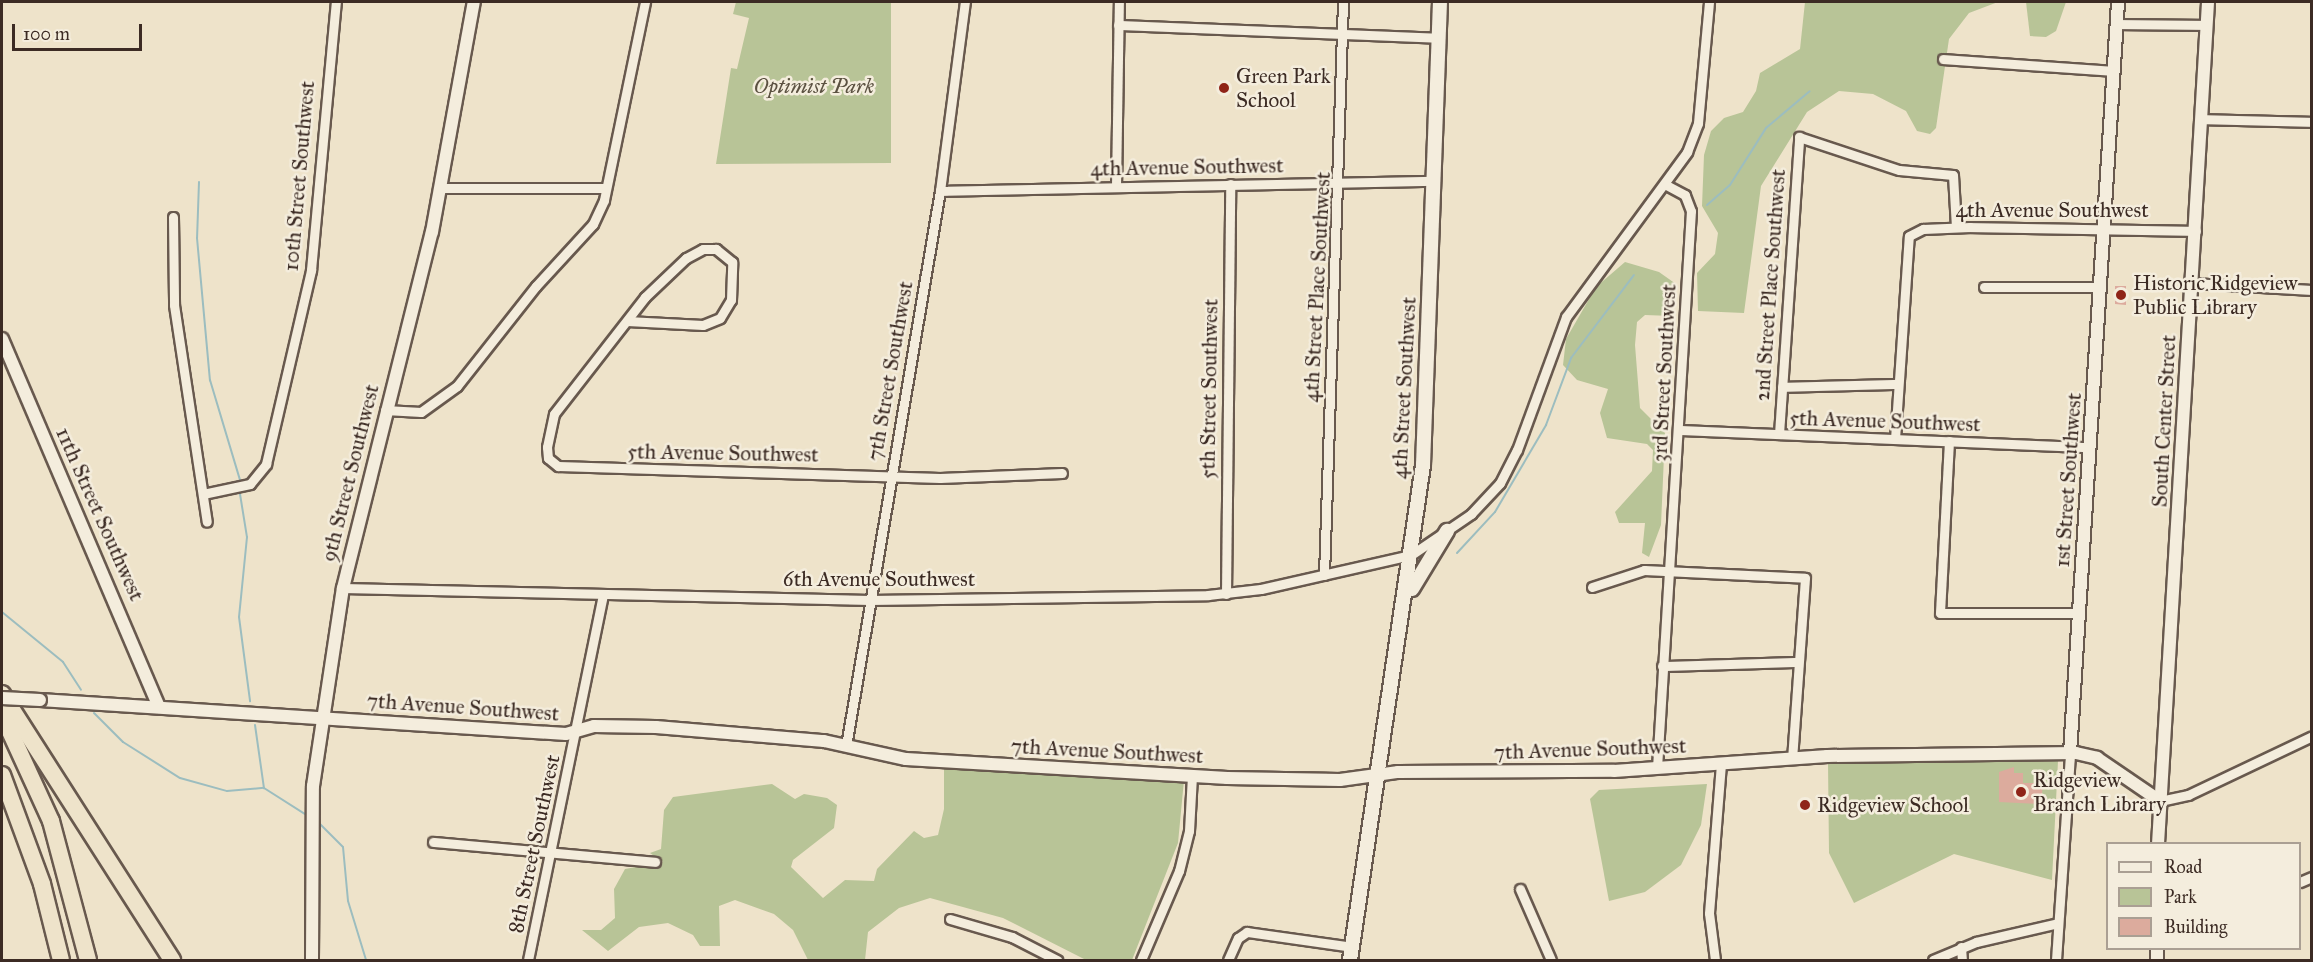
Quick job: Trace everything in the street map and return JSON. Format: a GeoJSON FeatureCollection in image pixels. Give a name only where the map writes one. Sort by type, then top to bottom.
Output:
{"type":"FeatureCollection","features":[{"type":"Feature","properties":{"kind":"highway"},"geometry":{"type":"LineString","coordinates":[[2,696],[171,960]]}},
{"type":"Feature","properties":{"kind":"highway"},"geometry":{"type":"LineString","coordinates":[[2,714],[57,838],[88,960]]}},
{"type":"Feature","properties":{"kind":"highway"},"geometry":{"type":"LineString","coordinates":[[2,775],[42,884],[61,960]]}},
{"type":"Feature","properties":{"kind":"main road","name":"4th Street Southwest"},"geometry":{"type":"LineString","coordinates":[[1351,954],[1411,555],[1427,419],[1440,2]]}},
{"type":"Feature","properties":{"kind":"main road"},"geometry":{"type":"LineString","coordinates":[[1400,622],[1419,573],[1447,531]]}},
{"type":"Feature","properties":{"kind":"street","name":"10th Street Southwest"},"geometry":{"type":"LineString","coordinates":[[203,494],[246,485],[256,480],[266,464],[311,270],[336,2]]}},
{"type":"Feature","properties":{"kind":"street","name":"9th Street Southwest"},"geometry":{"type":"LineString","coordinates":[[312,960],[313,786],[321,717],[343,588],[441,188],[474,2]]}},
{"type":"Feature","properties":{"kind":"street"},"geometry":{"type":"LineString","coordinates":[[385,410],[421,412],[457,386],[536,286],[593,224],[606,188],[645,2]]}},
{"type":"Feature","properties":{"kind":"street","name":"7th Street Southwest"},"geometry":{"type":"LineString","coordinates":[[846,746],[940,191],[965,2]]}},
{"type":"Feature","properties":{"kind":"street"},"geometry":{"type":"LineString","coordinates":[[1116,186],[1119,2]]}},
{"type":"Feature","properties":{"kind":"street","name":"4th Street Place Southwest"},"geometry":{"type":"LineString","coordinates":[[1324,575],[1341,182],[1343,2]]}},
{"type":"Feature","properties":{"kind":"street"},"geometry":{"type":"LineString","coordinates":[[1411,555],[1447,531],[1500,483],[1517,450],[1566,317],[1666,185],[1687,152],[1698,123],[1709,2]]}},
{"type":"Feature","properties":{"kind":"street","name":"1st Street Southwest"},"geometry":{"type":"LineString","coordinates":[[2056,960],[2118,2]]}},
{"type":"Feature","properties":{"kind":"street","name":"South Center Street"},"geometry":{"type":"LineString","coordinates":[[2158,842],[2208,2]]}},
{"type":"Feature","properties":{"kind":"street"},"geometry":{"type":"LineString","coordinates":[[2117,24],[2207,25]]}},
{"type":"Feature","properties":{"kind":"street"},"geometry":{"type":"LineString","coordinates":[[1118,25],[1439,38]]}},
{"type":"Feature","properties":{"kind":"street"},"geometry":{"type":"LineString","coordinates":[[1943,59],[2114,71]]}},
{"type":"Feature","properties":{"kind":"street"},"geometry":{"type":"LineString","coordinates":[[2201,119],[2312,122]]}},
{"type":"Feature","properties":{"kind":"street","name":"2nd Street Place Southwest"},"geometry":{"type":"LineString","coordinates":[[1779,434],[1799,137],[1899,170],[1953,175],[1956,227]]}},
{"type":"Feature","properties":{"kind":"street","name":"4th Avenue Southwest"},"geometry":{"type":"LineString","coordinates":[[940,191],[1435,180]]}},
{"type":"Feature","properties":{"kind":"street","name":"5th Street Southwest"},"geometry":{"type":"LineString","coordinates":[[1226,594],[1230,184]]}},
{"type":"Feature","properties":{"kind":"street","name":"3rd Street Southwest"},"geometry":{"type":"LineString","coordinates":[[1657,768],[1662,666],[1671,570],[1691,211],[1685,195],[1666,185]]}},
{"type":"Feature","properties":{"kind":"street"},"geometry":{"type":"LineString","coordinates":[[441,188],[606,188]]}},
{"type":"Feature","properties":{"kind":"street"},"geometry":{"type":"LineString","coordinates":[[173,217],[174,305],[207,522]]}},
{"type":"Feature","properties":{"kind":"street","name":"4th Avenue Southwest"},"geometry":{"type":"LineString","coordinates":[[1898,384],[1909,236],[1923,229],[1956,227],[2196,231]]}},
{"type":"Feature","properties":{"kind":"street","name":"5th Avenue Southwest"},"geometry":{"type":"LineString","coordinates":[[627,321],[703,325],[720,318],[731,300],[732,262],[716,249],[694,253],[664,277],[627,321],[554,414],[547,447],[548,458],[558,466],[940,478],[1062,473]]}},
{"type":"Feature","properties":{"kind":"street"},"geometry":{"type":"LineString","coordinates":[[2192,283],[2312,290]]}},
{"type":"Feature","properties":{"kind":"street"},"geometry":{"type":"LineString","coordinates":[[1984,287],[2100,287]]}},
{"type":"Feature","properties":{"kind":"street","name":"11th Street Southwest"},"geometry":{"type":"LineString","coordinates":[[2,339],[159,707]]}},
{"type":"Feature","properties":{"kind":"street"},"geometry":{"type":"LineString","coordinates":[[1782,387],[1898,384],[1895,439]]}},
{"type":"Feature","properties":{"kind":"street","name":"5th Avenue Southwest"},"geometry":{"type":"LineString","coordinates":[[1679,430],[2090,447]]}},
{"type":"Feature","properties":{"kind":"street"},"geometry":{"type":"LineString","coordinates":[[1949,441],[1940,613],[2079,613]]}},
{"type":"Feature","properties":{"kind":"street","name":"6th Avenue Southwest"},"geometry":{"type":"LineString","coordinates":[[343,588],[870,600],[1226,594],[1411,555]]}},
{"type":"Feature","properties":{"kind":"street"},"geometry":{"type":"LineString","coordinates":[[1592,587],[1626,573],[1671,570],[1805,578],[1792,758]]}},
{"type":"Feature","properties":{"kind":"street","name":"8th Street Southwest"},"geometry":{"type":"LineString","coordinates":[[528,960],[603,595]]}},
{"type":"Feature","properties":{"kind":"street"},"geometry":{"type":"LineString","coordinates":[[1662,666],[1798,662]]}},
{"type":"Feature","properties":{"kind":"street","name":"7th Avenue Southwest"},"geometry":{"type":"LineString","coordinates":[[2,696],[575,732],[611,725],[846,746],[906,759],[1192,776],[1326,780],[1379,775],[1657,768],[1792,758],[2070,753],[2097,758],[2160,801]]}},
{"type":"Feature","properties":{"kind":"street"},"geometry":{"type":"LineString","coordinates":[[2160,801],[2188,795],[2312,736]]}},
{"type":"Feature","properties":{"kind":"street"},"geometry":{"type":"LineString","coordinates":[[1714,960],[1709,913],[1721,763]]}},
{"type":"Feature","properties":{"kind":"street"},"geometry":{"type":"LineString","coordinates":[[1141,960],[1186,848],[1192,776]]}},
{"type":"Feature","properties":{"kind":"street"},"geometry":{"type":"LineString","coordinates":[[433,842],[655,862]]}},
{"type":"Feature","properties":{"kind":"street"},"geometry":{"type":"LineString","coordinates":[[1520,889],[1551,960]]}},
{"type":"Feature","properties":{"kind":"street"},"geometry":{"type":"LineString","coordinates":[[950,919],[1012,937],[1057,960]]}},
{"type":"Feature","properties":{"kind":"street"},"geometry":{"type":"LineString","coordinates":[[1933,960],[1961,947],[2058,923]]}},
{"type":"Feature","properties":{"kind":"street"},"geometry":{"type":"LineString","coordinates":[[1228,960],[1238,938],[1247,932],[1351,954]]}},
{"type":"Feature","properties":{"kind":"street"},"geometry":{"type":"LineString","coordinates":[[1961,947],[1962,960]]}},
{"type":"Feature","properties":{"kind":"green space","name":"Optimist Park"},"geometry":{"type":"Polygon","coordinates":[[[736,2],[891,2],[891,163],[716,164],[731,68],[737,69],[749,18],[733,14],[736,2]]]}},
{"type":"Feature","properties":{"kind":"green space"},"geometry":{"type":"Polygon","coordinates":[[[1805,2],[1998,2],[1969,13],[1949,39],[1936,128],[1930,134],[1917,131],[1906,111],[1873,94],[1839,91],[1807,112],[1761,186],[1744,313],[1698,311],[1697,273],[1715,254],[1718,233],[1702,206],[1704,155],[1711,131],[1724,118],[1743,112],[1756,91],[1760,73],[1800,49],[1805,2]]]}},
{"type":"Feature","properties":{"kind":"green space"},"geometry":{"type":"Polygon","coordinates":[[[2026,2],[2066,2],[2056,31],[2046,37],[2030,36],[2026,2]]]}},
{"type":"Feature","properties":{"kind":"green space"},"geometry":{"type":"Polygon","coordinates":[[[1625,262],[1659,272],[1676,284],[1672,316],[1645,315],[1637,322],[1635,345],[1640,408],[1665,433],[1661,525],[1649,557],[1642,553],[1645,523],[1619,523],[1615,512],[1652,471],[1653,450],[1647,444],[1607,438],[1600,413],[1608,389],[1577,380],[1563,365],[1566,339],[1596,287],[1625,262]]]}},
{"type":"Feature","properties":{"kind":"green space"},"geometry":{"type":"Polygon","coordinates":[[[2058,761],[2052,880],[1954,854],[1854,903],[1829,853],[1828,763],[2058,761]]]}},
{"type":"Feature","properties":{"kind":"green space"},"geometry":{"type":"Polygon","coordinates":[[[944,767],[1184,780],[1178,843],[1132,960],[1086,960],[1003,918],[930,898],[899,908],[868,932],[865,960],[808,960],[793,930],[774,914],[735,900],[719,906],[720,946],[700,946],[693,935],[668,923],[639,927],[608,951],[582,930],[601,930],[615,918],[614,889],[625,869],[663,862],[650,853],[661,849],[664,810],[673,797],[772,784],[795,799],[804,794],[827,798],[837,805],[834,828],[793,860],[791,867],[823,898],[845,880],[874,881],[877,869],[914,831],[924,838],[938,835],[944,809],[944,767]]]}},
{"type":"Feature","properties":{"kind":"green space"},"geometry":{"type":"Polygon","coordinates":[[[1707,784],[1701,825],[1681,865],[1645,892],[1609,901],[1590,799],[1599,790],[1707,784]]]}},
{"type":"Feature","properties":{"kind":"building","name":"Historic Ridgeview Public Library"},"geometry":{"type":"Polygon","coordinates":[[[2115,286],[2126,286],[2126,305],[2115,304],[2115,286]]]}},
{"type":"Feature","properties":{"kind":"building","name":"Ridgeview Branch Library"},"geometry":{"type":"Polygon","coordinates":[[[2014,767],[2014,773],[2023,773],[2023,783],[2043,783],[2041,804],[1999,802],[1999,772],[2014,767]]]}},
{"type":"Feature","properties":{"kind":"waterway"},"geometry":{"type":"LineString","coordinates":[[1707,205],[1730,185],[1766,128],[1810,91]]}},
{"type":"Feature","properties":{"kind":"waterway"},"geometry":{"type":"LineString","coordinates":[[199,182],[197,238],[210,380],[240,480]]}},
{"type":"Feature","properties":{"kind":"waterway"},"geometry":{"type":"LineString","coordinates":[[1457,553],[1495,512],[1546,425],[1571,358],[1634,275]]}},
{"type":"Feature","properties":{"kind":"waterway"},"geometry":{"type":"LineString","coordinates":[[240,494],[247,537],[239,617],[250,701]]}},
{"type":"Feature","properties":{"kind":"waterway"},"geometry":{"type":"LineString","coordinates":[[2,612],[63,662],[81,690]]}},
{"type":"Feature","properties":{"kind":"waterway"},"geometry":{"type":"LineString","coordinates":[[94,713],[123,742],[180,778],[227,791],[264,788],[308,816]]}},
{"type":"Feature","properties":{"kind":"waterway"},"geometry":{"type":"LineString","coordinates":[[255,725],[264,788]]}},
{"type":"Feature","properties":{"kind":"waterway"},"geometry":{"type":"LineString","coordinates":[[318,822],[343,847],[348,901],[366,960]]}},
{"type":"Feature","properties":{"kind":"place","name":"Green Park School"},"geometry":{"type":"Point","coordinates":[1224,88]}},
{"type":"Feature","properties":{"kind":"place","name":"Historic Ridgeview Public Library"},"geometry":{"type":"Point","coordinates":[2121,295]}},
{"type":"Feature","properties":{"kind":"place","name":"Ridgeview Branch Library"},"geometry":{"type":"Point","coordinates":[2021,792]}},
{"type":"Feature","properties":{"kind":"place","name":"Ridgeview School"},"geometry":{"type":"Point","coordinates":[1805,805]}}]}
